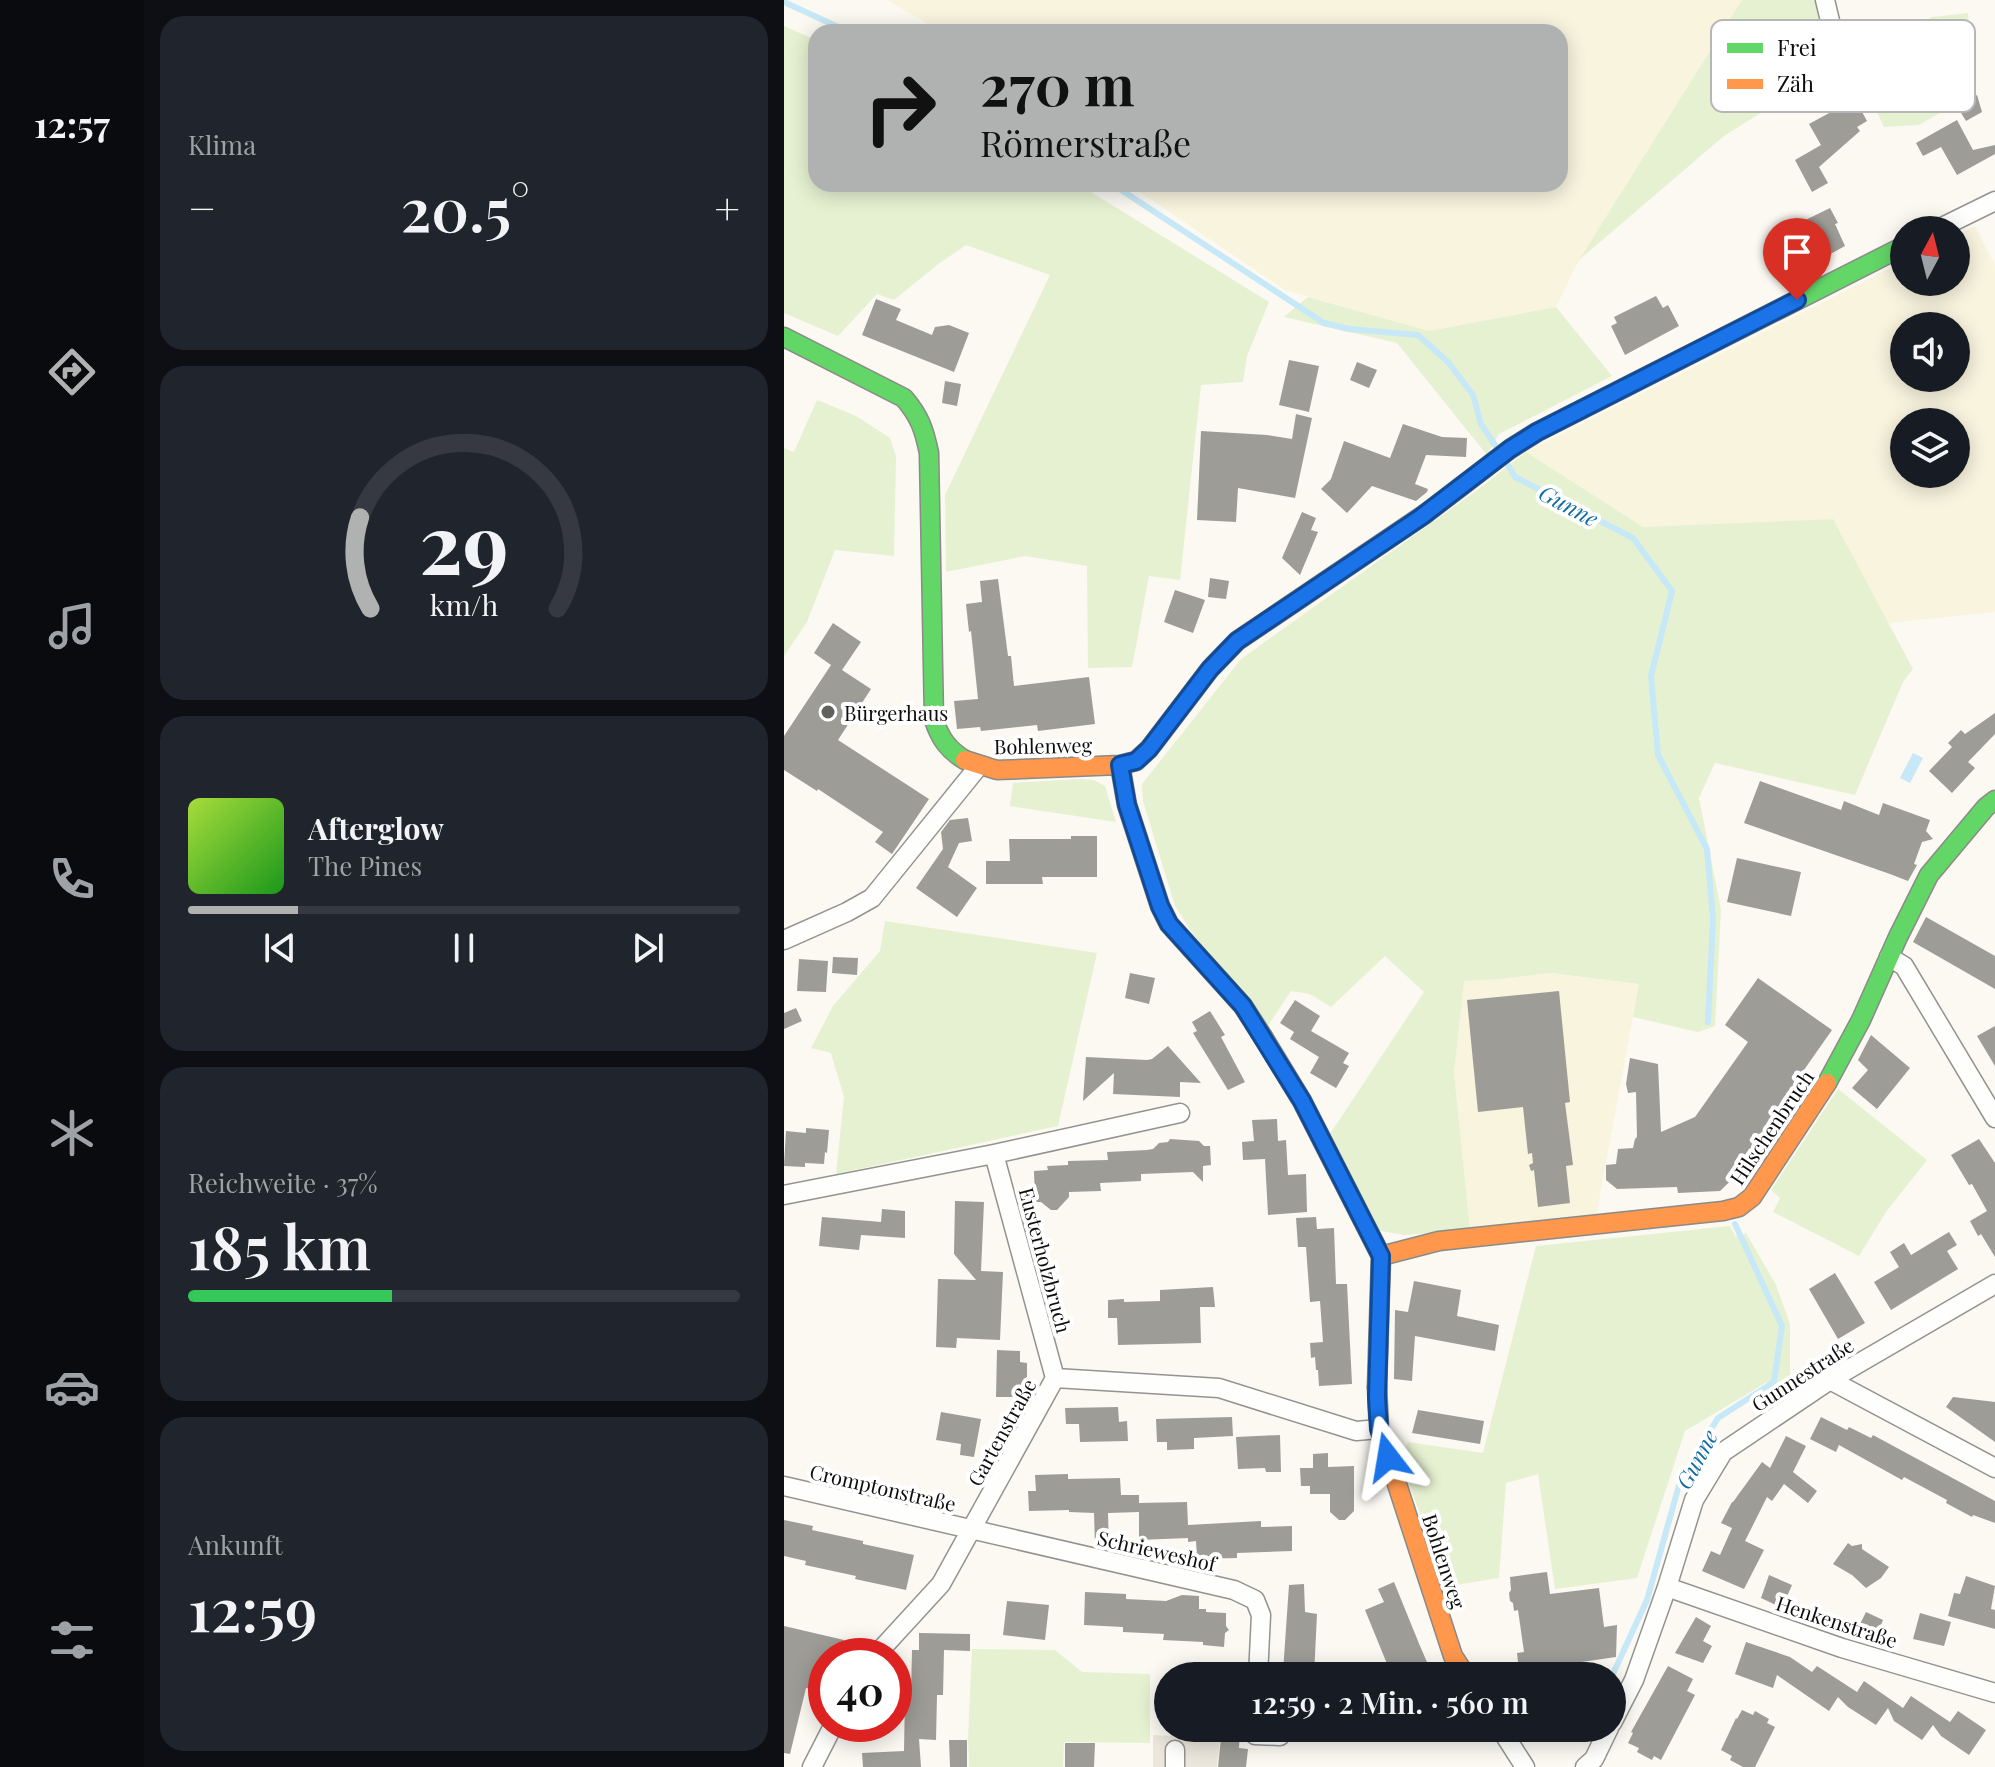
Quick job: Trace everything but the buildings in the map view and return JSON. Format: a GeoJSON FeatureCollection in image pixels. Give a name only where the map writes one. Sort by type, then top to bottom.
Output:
{"type":"FeatureCollection","features":[{"type":"Feature","properties":{"kind":"street"},"geometry":{"type":"LineString","coordinates":[[1825,0],[1830,20]]}},
{"type":"Feature","properties":{"kind":"street"},"geometry":{"type":"LineString","coordinates":[[1964,216],[1995,201]]}},
{"type":"Feature","properties":{"kind":"street"},"geometry":{"type":"LineString","coordinates":[[1120,765],[1136,761],[1149,749],[1210,669],[1237,641],[1421,517],[1510,449],[1537,432],[1890,253]]}},
{"type":"Feature","properties":{"kind":"street","name":"Bohlenweg"},"geometry":{"type":"LineString","coordinates":[[784,337],[904,398],[924,428],[929,453],[934,720],[940,738],[963,760],[978,767],[997,770],[1120,765],[1127,805],[1160,906],[1169,924],[1243,1006],[1302,1101],[1381,1256],[1379,1429],[1457,1662]]}},
{"type":"Feature","properties":{"kind":"street"},"geometry":{"type":"LineString","coordinates":[[784,940],[872,898],[978,767]]}},
{"type":"Feature","properties":{"kind":"street","name":"Hilschenbruch"},"geometry":{"type":"LineString","coordinates":[[1381,1256],[1439,1241],[1739,1208],[1752,1197],[1830,1078],[1861,1020],[1929,875],[1995,800]]}},
{"type":"Feature","properties":{"kind":"street"},"geometry":{"type":"LineString","coordinates":[[1889,957],[1904,966],[1995,1118]]}},
{"type":"Feature","properties":{"kind":"street"},"geometry":{"type":"LineString","coordinates":[[784,1195],[994,1154],[1180,1113]]}},
{"type":"Feature","properties":{"kind":"street","name":"Eusterholzbruch"},"geometry":{"type":"LineString","coordinates":[[994,1154],[1055,1378]]}},
{"type":"Feature","properties":{"kind":"street","name":"Gunnestraße"},"geometry":{"type":"LineString","coordinates":[[1626,1696],[1667,1587],[1694,1500],[1723,1452],[1830,1380],[1995,1284]]}},
{"type":"Feature","properties":{"kind":"street","name":"Gartenstraße"},"geometry":{"type":"LineString","coordinates":[[892,1638],[941,1584],[1055,1378],[1219,1388],[1356,1431],[1379,1429]]}},
{"type":"Feature","properties":{"kind":"street"},"geometry":{"type":"LineString","coordinates":[[1830,1380],[1995,1468]]}},
{"type":"Feature","properties":{"kind":"street","name":"Cromptonstraße"},"geometry":{"type":"LineString","coordinates":[[784,1486],[972,1530]]}},
{"type":"Feature","properties":{"kind":"street","name":"Schrieweshof"},"geometry":{"type":"LineString","coordinates":[[972,1530],[1234,1590],[1255,1600],[1261,1615],[1259,1662]]}},
{"type":"Feature","properties":{"kind":"street","name":"Henkenstraße"},"geometry":{"type":"LineString","coordinates":[[1667,1587],[1842,1648],[1995,1693]]}},
{"type":"Feature","properties":{"kind":"street"},"geometry":{"type":"LineString","coordinates":[[812,1767],[825,1742]]}},
{"type":"Feature","properties":{"kind":"street"},"geometry":{"type":"LineString","coordinates":[[1509,1742],[1525,1767]]}},
{"type":"Feature","properties":{"kind":"street","name":"Gunnestraße"},"geometry":{"type":"LineString","coordinates":[[1585,1767],[1594,1759],[1603,1742]]}},
{"type":"Feature","properties":{"kind":"shaded area"},"geometry":{"type":"Polygon","coordinates":[[[887,0],[1742,0],[1729,20],[1711,20],[1711,49],[1579,260],[1556,307],[1429,331],[1285,290],[1140,192],[1568,192],[1568,24],[928,24],[887,0]]]}},
{"type":"Feature","properties":{"kind":"shaded area"},"geometry":{"type":"Polygon","coordinates":[[[1975,226],[1995,265],[1995,612],[1888,623],[1833,519],[1643,527],[1526,452],[1890,268],[1890,296],[1970,296],[1970,228],[1975,226]]]}},
{"type":"Feature","properties":{"kind":"shaded area"},"geometry":{"type":"Polygon","coordinates":[[[1551,973],[1639,984],[1596,1217],[1470,1230],[1454,1073],[1464,981],[1551,973]]]}},
{"type":"Feature","properties":{"kind":"shaded area"},"geometry":{"type":"Polygon","coordinates":[[[1153,1735],[1154,1742],[1220,1742],[1217,1767],[1153,1767],[1153,1735]]]}},
{"type":"Feature","properties":{"kind":"green space"},"geometry":{"type":"Polygon","coordinates":[[[1742,0],[1815,0],[1822,20],[1729,20],[1742,0]]]}},
{"type":"Feature","properties":{"kind":"green space"},"geometry":{"type":"Polygon","coordinates":[[[1968,13],[1969,20],[1927,20],[1968,13]]]}},
{"type":"Feature","properties":{"kind":"green space"},"geometry":{"type":"Polygon","coordinates":[[[784,26],[808,36],[808,192],[1091,192],[1269,302],[1247,356],[1243,382],[1201,385],[1180,580],[1149,576],[1132,667],[1088,668],[1087,566],[1025,556],[946,572],[945,495],[1050,275],[966,245],[894,300],[877,294],[838,336],[784,313],[784,26]]]}},
{"type":"Feature","properties":{"kind":"green space"},"geometry":{"type":"Polygon","coordinates":[[[1711,49],[1711,112],[1762,112],[1724,136],[1579,260],[1711,49]]]}},
{"type":"Feature","properties":{"kind":"green space"},"geometry":{"type":"Polygon","coordinates":[[[1877,112],[1942,112],[1919,125],[1884,127],[1877,112]]]}},
{"type":"Feature","properties":{"kind":"green space"},"geometry":{"type":"Polygon","coordinates":[[[1308,297],[1429,331],[1556,307],[1612,376],[1499,434],[1487,455],[1397,343],[1284,317],[1308,297]]]}},
{"type":"Feature","properties":{"kind":"green space"},"geometry":{"type":"Polygon","coordinates":[[[817,400],[856,416],[890,438],[896,456],[894,556],[835,550],[807,622],[784,656],[784,448],[794,452],[817,400]]]}},
{"type":"Feature","properties":{"kind":"green space"},"geometry":{"type":"Polygon","coordinates":[[[1526,452],[1643,527],[1833,519],[1913,669],[1903,682],[1855,795],[1715,763],[1699,798],[1721,910],[1715,1026],[1698,1032],[1633,1017],[1639,984],[1551,973],[1464,981],[1454,1073],[1470,1230],[1404,1235],[1376,1230],[1330,1134],[1424,992],[1385,956],[1331,1007],[1310,994],[1291,991],[1267,1027],[1193,934],[1175,906],[1143,801],[1142,784],[1241,659],[1526,452]]]}},
{"type":"Feature","properties":{"kind":"green space"},"geometry":{"type":"Polygon","coordinates":[[[1094,780],[1105,786],[1116,822],[1010,806],[1013,783],[1094,780]]]}},
{"type":"Feature","properties":{"kind":"green space"},"geometry":{"type":"Polygon","coordinates":[[[885,921],[1097,953],[1058,1126],[836,1174],[844,1097],[831,1053],[811,1048],[833,1006],[880,951],[885,921]]]}},
{"type":"Feature","properties":{"kind":"green space"},"geometry":{"type":"Polygon","coordinates":[[[1838,1089],[1927,1160],[1886,1212],[1859,1256],[1773,1212],[1780,1198],[1771,1190],[1838,1089]]]}},
{"type":"Feature","properties":{"kind":"green space"},"geometry":{"type":"Polygon","coordinates":[[[1730,1226],[1736,1237],[1746,1233],[1776,1285],[1790,1324],[1790,1378],[1782,1388],[1767,1382],[1685,1431],[1637,1578],[1555,1589],[1538,1474],[1506,1483],[1499,1578],[1449,1586],[1400,1463],[1408,1442],[1483,1453],[1536,1246],[1730,1226]]]}},
{"type":"Feature","properties":{"kind":"green space"},"geometry":{"type":"Polygon","coordinates":[[[972,1649],[1055,1650],[1082,1672],[1150,1674],[1150,1743],[1064,1742],[1063,1767],[969,1767],[972,1649]]]}},
{"type":"Feature","properties":{"kind":"water"},"geometry":{"type":"Polygon","coordinates":[[[1913,753],[1923,758],[1910,783],[1900,778],[1913,753]]]}},
{"type":"Feature","properties":{"kind":"waterway","name":"Gunne"},"geometry":{"type":"LineString","coordinates":[[784,2],[832,24]]}},
{"type":"Feature","properties":{"kind":"waterway","name":"Gunne"},"geometry":{"type":"LineString","coordinates":[[1124,192],[1324,323],[1349,329],[1418,335],[1448,362],[1473,395],[1481,424],[1499,451]]}},
{"type":"Feature","properties":{"kind":"waterway","name":"Gunne"},"geometry":{"type":"LineString","coordinates":[[1505,460],[1515,477],[1633,538],[1672,591],[1651,676],[1658,755],[1707,849],[1713,919],[1708,1022]]}},
{"type":"Feature","properties":{"kind":"waterway","name":"Gunne"},"geometry":{"type":"LineString","coordinates":[[1618,1662],[1647,1600],[1681,1478],[1718,1418],[1774,1382],[1782,1326],[1735,1224]]}},
{"type":"Feature","properties":{"kind":"traffic: fast"},"geometry":{"type":"LineString","coordinates":[[1425,514],[1537,432],[1890,253]]}},
{"type":"Feature","properties":{"kind":"traffic: fast"},"geometry":{"type":"LineString","coordinates":[[784,337],[904,398],[921,424],[929,453],[934,720],[945,743],[965,760]]}},
{"type":"Feature","properties":{"kind":"traffic: fast"},"geometry":{"type":"LineString","coordinates":[[1827,1083],[1861,1020],[1929,875],[1995,800]]}},
{"type":"Feature","properties":{"kind":"traffic: fast"},"geometry":{"type":"LineString","coordinates":[[1263,1037],[1302,1101],[1381,1256],[1377,1387]]}},
{"type":"Feature","properties":{"kind":"traffic: slow"},"geometry":{"type":"LineString","coordinates":[[965,760],[997,770],[1120,765],[1136,761],[1149,749],[1210,669],[1237,641],[1425,514]]}},
{"type":"Feature","properties":{"kind":"traffic: slow"},"geometry":{"type":"LineString","coordinates":[[1120,765],[1127,805],[1160,906],[1169,924],[1243,1006],[1263,1037]]}},
{"type":"Feature","properties":{"kind":"traffic: slow"},"geometry":{"type":"LineString","coordinates":[[1381,1256],[1439,1241],[1739,1207],[1752,1197],[1827,1083]]}},
{"type":"Feature","properties":{"kind":"traffic: slow"},"geometry":{"type":"LineString","coordinates":[[1377,1387],[1379,1429],[1457,1662]]}},
{"type":"Feature","properties":{"kind":"place","name":"Bürgerhaus"},"geometry":{"type":"Point","coordinates":[828,712]}},
{"type":"Feature","properties":{"kind":"route"},"geometry":{"type":"LineString","coordinates":[[1388,1457],[1379,1429],[1377,1397],[1381,1256],[1302,1101],[1243,1006],[1169,924],[1160,906],[1127,805],[1120,765],[1136,761],[1149,749],[1210,669],[1237,641],[1421,517],[1510,449],[1537,432],[1797,300]]}}]}
